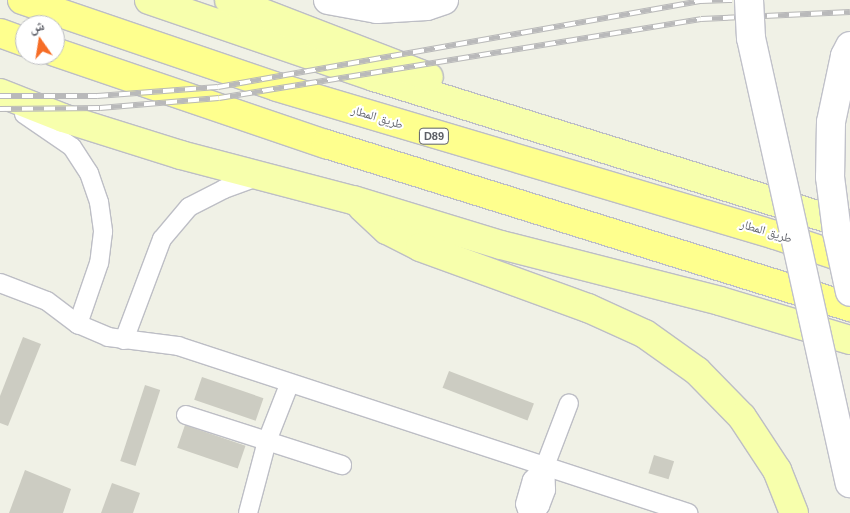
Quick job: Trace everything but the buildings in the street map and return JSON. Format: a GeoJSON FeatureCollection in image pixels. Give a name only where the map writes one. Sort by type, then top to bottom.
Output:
{"type":"FeatureCollection","features":[{"type":"Feature","properties":{"kind":"highway","name":"طريق المطار"},"geometry":{"type":"LineString","coordinates":[[22,0],[277,87],[775,235],[850,260]]}},
{"type":"Feature","properties":{"kind":"highway"},"geometry":{"type":"LineString","coordinates":[[0,33],[15,38]]}},
{"type":"Feature","properties":{"kind":"highway"},"geometry":{"type":"LineString","coordinates":[[65,55],[336,147],[850,306]]}},
{"type":"Feature","properties":{"kind":"main road"},"geometry":{"type":"LineString","coordinates":[[149,0],[374,77],[535,125],[850,225]]}},
{"type":"Feature","properties":{"kind":"main road"},"geometry":{"type":"LineString","coordinates":[[229,0],[480,98],[535,125]]}},
{"type":"Feature","properties":{"kind":"main road"},"geometry":{"type":"LineString","coordinates":[[328,0],[377,9],[427,6],[444,0]]}},
{"type":"Feature","properties":{"kind":"main road"},"geometry":{"type":"LineString","coordinates":[[749,0],[751,38],[850,484]]}},
{"type":"Feature","properties":{"kind":"main road"},"geometry":{"type":"LineString","coordinates":[[850,46],[845,56],[831,122],[830,176],[837,232],[850,292]]}},
{"type":"Feature","properties":{"kind":"main road"},"geometry":{"type":"LineString","coordinates":[[0,93],[63,118],[154,147],[353,200],[501,245],[720,301],[850,340]]}},
{"type":"Feature","properties":{"kind":"main road"},"geometry":{"type":"LineString","coordinates":[[353,200],[387,230],[420,247],[588,308],[645,334],[698,371],[742,417],[777,470],[794,513]]}},
{"type":"Feature","properties":{"kind":"lane"},"geometry":{"type":"LineString","coordinates":[[0,100],[46,126],[72,146],[88,173],[99,202],[103,232],[100,263],[78,324]]}},
{"type":"Feature","properties":{"kind":"lane"},"geometry":{"type":"LineString","coordinates":[[124,340],[162,239],[189,207],[260,175]]}},
{"type":"Feature","properties":{"kind":"lane"},"geometry":{"type":"LineString","coordinates":[[0,283],[47,302],[78,324],[124,340],[178,346],[290,385],[688,513]]}},
{"type":"Feature","properties":{"kind":"lane"},"geometry":{"type":"LineString","coordinates":[[248,513],[267,441],[290,385]]}},
{"type":"Feature","properties":{"kind":"lane"},"geometry":{"type":"LineString","coordinates":[[534,513],[540,506],[546,490],[546,466],[568,403]]}},
{"type":"Feature","properties":{"kind":"lane"},"geometry":{"type":"LineString","coordinates":[[186,415],[342,465]]}},
{"type":"Feature","properties":{"kind":"lane"},"geometry":{"type":"LineString","coordinates":[[528,513],[525,504],[532,480],[546,466]]}},
{"type":"Feature","properties":{"kind":"railway"},"geometry":{"type":"LineString","coordinates":[[0,96],[97,96],[218,87],[701,1],[732,0]]}},
{"type":"Feature","properties":{"kind":"railway"},"geometry":{"type":"LineString","coordinates":[[0,109],[100,108],[219,98],[701,19],[850,12]]}}]}
